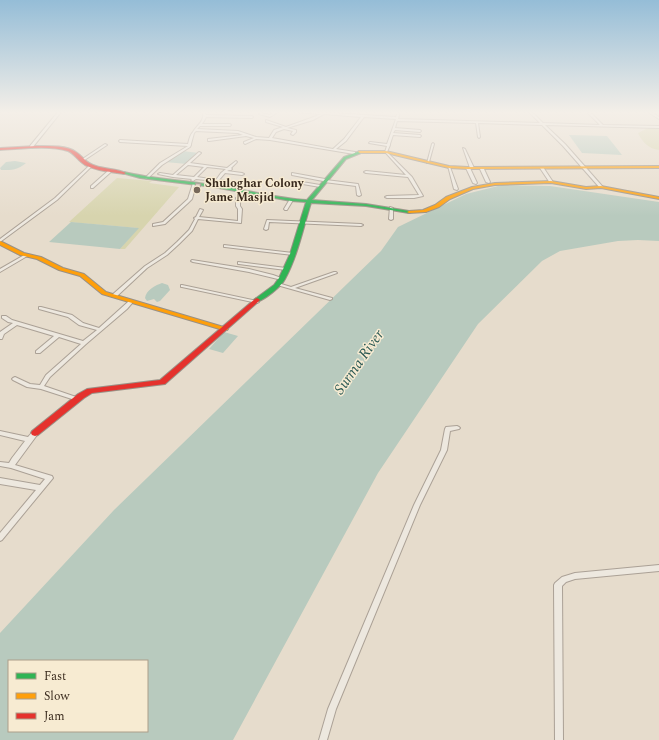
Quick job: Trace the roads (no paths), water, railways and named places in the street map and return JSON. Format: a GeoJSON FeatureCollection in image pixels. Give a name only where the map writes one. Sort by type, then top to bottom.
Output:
{"type":"FeatureCollection","features":[{"type":"Feature","properties":{"kind":"street"},"geometry":{"type":"LineString","coordinates":[[0,149],[31,147],[71,151],[91,166],[147,178],[216,184],[245,192],[291,200],[310,200],[391,208],[412,212],[424,211],[472,188],[495,184],[551,182],[586,188],[601,187],[659,198]]}},
{"type":"Feature","properties":{"kind":"street"},"geometry":{"type":"LineString","coordinates":[[82,160],[104,147]]}},
{"type":"Feature","properties":{"kind":"street"},"geometry":{"type":"LineString","coordinates":[[147,178],[161,164],[188,147]]}},
{"type":"Feature","properties":{"kind":"street"},"geometry":{"type":"LineString","coordinates":[[320,147],[354,153],[388,148]]}},
{"type":"Feature","properties":{"kind":"street"},"geometry":{"type":"LineString","coordinates":[[383,147],[428,162],[449,167],[482,169],[659,167]]}},
{"type":"Feature","properties":{"kind":"street"},"geometry":{"type":"LineString","coordinates":[[428,162],[432,147]]}},
{"type":"Feature","properties":{"kind":"street"},"geometry":{"type":"LineString","coordinates":[[564,147],[601,187]]}},
{"type":"Feature","properties":{"kind":"street"},"geometry":{"type":"LineString","coordinates":[[387,197],[420,197],[418,189],[388,148]]}},
{"type":"Feature","properties":{"kind":"street"},"geometry":{"type":"LineString","coordinates":[[464,149],[476,183]]}},
{"type":"Feature","properties":{"kind":"street"},"geometry":{"type":"LineString","coordinates":[[173,176],[200,153]]}},
{"type":"Feature","properties":{"kind":"street"},"geometry":{"type":"LineString","coordinates":[[0,471],[14,460],[33,436],[77,399],[90,391],[162,382],[168,379],[257,302],[280,281],[293,254],[310,200],[323,182],[345,158],[354,153]]}},
{"type":"Feature","properties":{"kind":"street"},"geometry":{"type":"LineString","coordinates":[[216,184],[225,172],[236,162]]}},
{"type":"Feature","properties":{"kind":"street"},"geometry":{"type":"LineString","coordinates":[[187,164],[230,169]]}},
{"type":"Feature","properties":{"kind":"street"},"geometry":{"type":"LineString","coordinates":[[91,166],[56,199],[0,242],[61,269],[82,275],[104,293],[225,329]]}},
{"type":"Feature","properties":{"kind":"street"},"geometry":{"type":"LineString","coordinates":[[154,226],[164,223],[190,199],[193,182],[207,166]]}},
{"type":"Feature","properties":{"kind":"street"},"geometry":{"type":"LineString","coordinates":[[449,167],[456,189]]}},
{"type":"Feature","properties":{"kind":"street"},"geometry":{"type":"LineString","coordinates":[[542,168],[551,182]]}},
{"type":"Feature","properties":{"kind":"street"},"geometry":{"type":"LineString","coordinates":[[482,169],[488,182]]}},
{"type":"Feature","properties":{"kind":"street"},"geometry":{"type":"LineString","coordinates":[[92,187],[110,171]]}},
{"type":"Feature","properties":{"kind":"street"},"geometry":{"type":"LineString","coordinates":[[225,172],[242,174]]}},
{"type":"Feature","properties":{"kind":"street"},"geometry":{"type":"LineString","coordinates":[[366,172],[409,176]]}},
{"type":"Feature","properties":{"kind":"street"},"geometry":{"type":"LineString","coordinates":[[160,174],[193,182]]}},
{"type":"Feature","properties":{"kind":"street"},"geometry":{"type":"LineString","coordinates":[[293,174],[323,182]]}},
{"type":"Feature","properties":{"kind":"street"},"geometry":{"type":"LineString","coordinates":[[216,184],[228,182]]}},
{"type":"Feature","properties":{"kind":"street"},"geometry":{"type":"LineString","coordinates":[[297,182],[323,182],[357,185],[359,195]]}},
{"type":"Feature","properties":{"kind":"street"},"geometry":{"type":"LineString","coordinates":[[196,218],[240,222],[238,198],[245,192]]}},
{"type":"Feature","properties":{"kind":"street"},"geometry":{"type":"LineString","coordinates":[[286,209],[291,200]]}},
{"type":"Feature","properties":{"kind":"street"},"geometry":{"type":"LineString","coordinates":[[391,208],[391,219]]}},
{"type":"Feature","properties":{"kind":"street"},"geometry":{"type":"LineString","coordinates":[[114,296],[146,267],[178,244],[191,230],[201,210]]}},
{"type":"Feature","properties":{"kind":"street"},"geometry":{"type":"LineString","coordinates":[[266,228],[268,221],[361,225]]}},
{"type":"Feature","properties":{"kind":"street"},"geometry":{"type":"LineString","coordinates":[[225,246],[293,254]]}},
{"type":"Feature","properties":{"kind":"street"},"geometry":{"type":"LineString","coordinates":[[0,271],[27,255]]}},
{"type":"Feature","properties":{"kind":"street"},"geometry":{"type":"LineString","coordinates":[[193,261],[215,263],[257,271],[311,295],[330,299]]}},
{"type":"Feature","properties":{"kind":"street"},"geometry":{"type":"LineString","coordinates":[[239,263],[286,269]]}},
{"type":"Feature","properties":{"kind":"street"},"geometry":{"type":"LineString","coordinates":[[293,287],[335,272]]}},
{"type":"Feature","properties":{"kind":"street"},"geometry":{"type":"LineString","coordinates":[[182,286],[257,302]]}},
{"type":"Feature","properties":{"kind":"street"},"geometry":{"type":"LineString","coordinates":[[41,387],[48,376],[131,302]]}},
{"type":"Feature","properties":{"kind":"street"},"geometry":{"type":"LineString","coordinates":[[40,308],[70,316],[81,324],[99,329]]}},
{"type":"Feature","properties":{"kind":"street"},"geometry":{"type":"LineString","coordinates":[[4,317],[16,323],[84,343]]}},
{"type":"Feature","properties":{"kind":"street"},"geometry":{"type":"LineString","coordinates":[[0,338],[2,333],[16,323]]}},
{"type":"Feature","properties":{"kind":"street"},"geometry":{"type":"LineString","coordinates":[[38,352],[58,335]]}},
{"type":"Feature","properties":{"kind":"street"},"geometry":{"type":"LineString","coordinates":[[15,379],[29,386],[41,387],[77,399]]}},
{"type":"Feature","properties":{"kind":"street"},"geometry":{"type":"LineString","coordinates":[[323,740],[332,709],[417,505],[444,450],[448,429],[457,428]]}},
{"type":"Feature","properties":{"kind":"street"},"geometry":{"type":"LineString","coordinates":[[0,433],[33,436]]}},
{"type":"Feature","properties":{"kind":"street"},"geometry":{"type":"LineString","coordinates":[[0,538],[50,478],[28,470],[6,465]]}},
{"type":"Feature","properties":{"kind":"street"},"geometry":{"type":"LineString","coordinates":[[0,481],[41,488]]}},
{"type":"Feature","properties":{"kind":"street"},"geometry":{"type":"LineString","coordinates":[[559,740],[558,585],[564,579],[575,576],[659,568]]}},
{"type":"Feature","properties":{"kind":"water"},"geometry":{"type":"Polygon","coordinates":[[[577,147],[615,147],[622,155],[582,153],[577,147]]]}},
{"type":"Feature","properties":{"kind":"water"},"geometry":{"type":"Polygon","coordinates":[[[183,151],[199,153],[187,164],[165,162],[183,151]]]}},
{"type":"Feature","properties":{"kind":"water"},"geometry":{"type":"Polygon","coordinates":[[[15,161],[26,163],[15,169],[1,170],[0,168],[6,162],[15,161]]]}},
{"type":"Feature","properties":{"kind":"water","name":"Surma River"},"geometry":{"type":"Polygon","coordinates":[[[502,185],[550,186],[659,202],[659,241],[618,241],[560,251],[542,261],[478,324],[378,473],[233,740],[0,740],[0,633],[114,510],[381,251],[398,227],[466,194],[502,185]]]}},
{"type":"Feature","properties":{"kind":"water"},"geometry":{"type":"Polygon","coordinates":[[[71,222],[139,228],[120,249],[49,242],[71,222]]]}},
{"type":"Feature","properties":{"kind":"water"},"geometry":{"type":"Polygon","coordinates":[[[162,283],[168,285],[170,290],[160,301],[157,302],[154,299],[147,301],[145,298],[149,290],[162,283]]]}},
{"type":"Feature","properties":{"kind":"water"},"geometry":{"type":"Polygon","coordinates":[[[224,332],[238,336],[223,353],[209,349],[224,332]]]}},
{"type":"Feature","properties":{"kind":"place","name":"Shuloghar Colony Jame Masjid"},"geometry":{"type":"Point","coordinates":[197,190]}}]}
